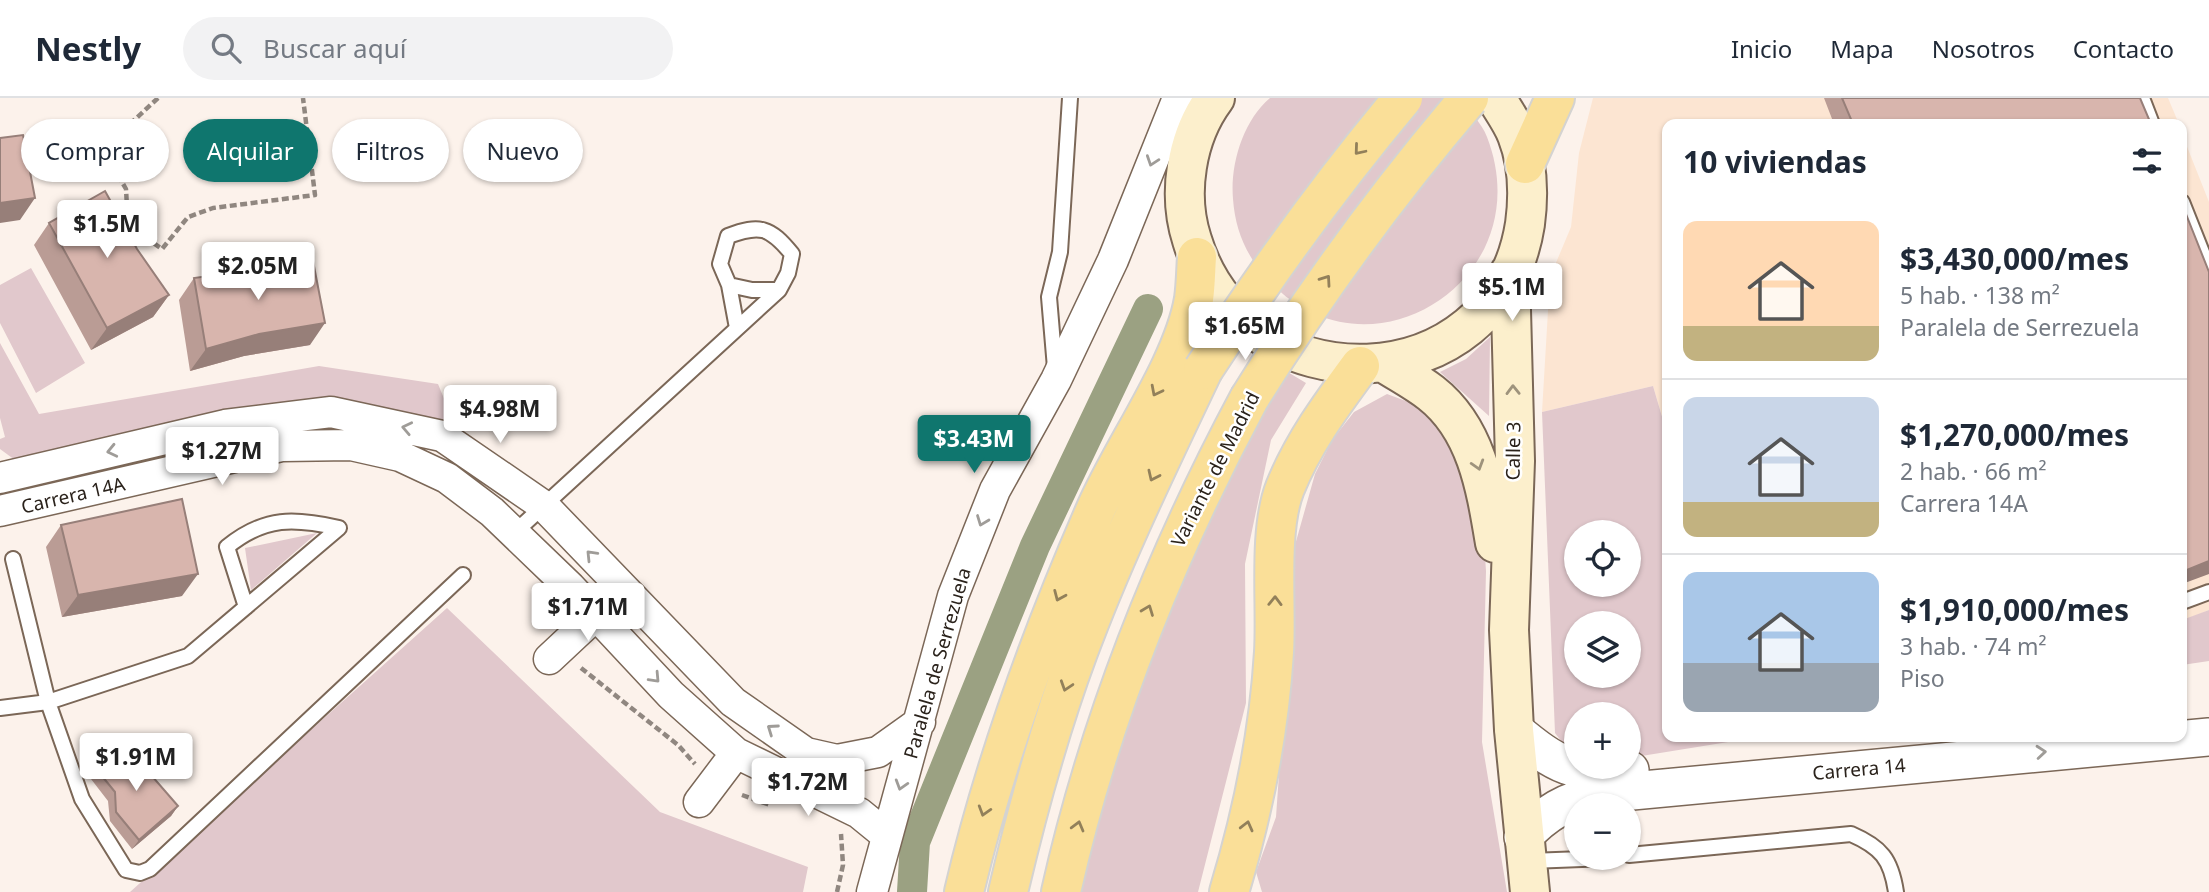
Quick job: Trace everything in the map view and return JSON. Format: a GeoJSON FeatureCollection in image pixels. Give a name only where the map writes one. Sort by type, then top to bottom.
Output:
{"type":"FeatureCollection","features":[{"type":"Feature","properties":{"kind":"main road"},"geometry":{"type":"LineString","coordinates":[[1215,98],[1193,141],[1186,169],[1188,229],[1197,257],[1223,302],[1262,337],[1309,359],[1373,365],[1424,353],[1459,333],[1488,306],[1510,272],[1523,238],[1528,201],[1525,164],[1517,134],[1496,98]]}},
{"type":"Feature","properties":{"kind":"main road"},"geometry":{"type":"LineString","coordinates":[[1008,892],[1045,750],[1077,653],[1119,549],[1203,370],[1269,269],[1340,173],[1403,98]]}},
{"type":"Feature","properties":{"kind":"main road","name":"Variante de Madrid"},"geometry":{"type":"LineString","coordinates":[[1061,892],[1096,756],[1125,669],[1163,572],[1208,476],[1249,399],[1300,317],[1356,238],[1469,98]]}},
{"type":"Feature","properties":{"kind":"main road"},"geometry":{"type":"LineString","coordinates":[[1525,164],[1555,98]]}},
{"type":"Feature","properties":{"kind":"main road"},"geometry":{"type":"LineString","coordinates":[[964,892],[1010,724],[1096,507],[1177,351],[1194,301],[1197,257]]}},
{"type":"Feature","properties":{"kind":"main road","name":"Calle 3"},"geometry":{"type":"LineString","coordinates":[[1510,272],[1515,461],[1510,630],[1514,730],[1526,864]]}},
{"type":"Feature","properties":{"kind":"main road"},"geometry":{"type":"LineString","coordinates":[[1235,886],[1264,755],[1274,652],[1277,538],[1284,490],[1308,440],[1373,365]]}},
{"type":"Feature","properties":{"kind":"main road","name":"Calle 3"},"geometry":{"type":"LineString","coordinates":[[1373,365],[1432,393],[1456,417],[1475,452],[1487,493],[1510,630]]}},
{"type":"Feature","properties":{"kind":"street","name":"Paralela de Serrezuela"},"geometry":{"type":"LineString","coordinates":[[872,892],[953,596],[995,490],[1056,380],[1118,248],[1178,98]]}},
{"type":"Feature","properties":{"kind":"street","name":"Carrera 14A"},"geometry":{"type":"LineString","coordinates":[[0,478],[225,425],[331,412],[442,436],[544,506],[733,702],[807,752],[837,760],[878,752],[920,722]]}},
{"type":"Feature","properties":{"kind":"street","name":"Carrera 14A"},"geometry":{"type":"LineString","coordinates":[[0,511],[282,446],[351,445],[400,456],[447,478],[492,512],[596,615],[671,695],[736,753],[859,813],[886,835]]}},
{"type":"Feature","properties":{"kind":"street"},"geometry":{"type":"LineString","coordinates":[[550,659],[596,615]]}},
{"type":"Feature","properties":{"kind":"street"},"geometry":{"type":"LineString","coordinates":[[2187,715],[2209,713]]}},
{"type":"Feature","properties":{"kind":"street","name":"Carrera 14"},"geometry":{"type":"LineString","coordinates":[[1514,730],[1554,761],[1574,769],[1597,773],[1917,742]]}},
{"type":"Feature","properties":{"kind":"street","name":"Carrera 14"},"geometry":{"type":"LineString","coordinates":[[2187,738],[2209,737]]}},
{"type":"Feature","properties":{"kind":"street","name":"Carrera 14"},"geometry":{"type":"LineString","coordinates":[[1526,864],[1556,807],[1577,798],[2000,746],[2093,742]]}},
{"type":"Feature","properties":{"kind":"street"},"geometry":{"type":"LineString","coordinates":[[699,802],[736,753]]}},
{"type":"Feature","properties":{"kind":"lane"},"geometry":{"type":"LineString","coordinates":[[1056,380],[1049,297],[1061,240],[1070,98]]}},
{"type":"Feature","properties":{"kind":"lane"},"geometry":{"type":"LineString","coordinates":[[2142,98],[2150,119]]}},
{"type":"Feature","properties":{"kind":"lane"},"geometry":{"type":"LineString","coordinates":[[2187,214],[2209,270]]}},
{"type":"Feature","properties":{"kind":"lane"},"geometry":{"type":"LineString","coordinates":[[514,533],[779,290],[788,273],[792,254],[776,233],[751,228],[728,236],[720,264],[730,285],[737,328]]}},
{"type":"Feature","properties":{"kind":"lane"},"geometry":{"type":"LineString","coordinates":[[730,285],[752,290],[779,290]]}},
{"type":"Feature","properties":{"kind":"lane"},"geometry":{"type":"LineString","coordinates":[[0,708],[48,702],[188,656],[340,528],[297,519],[246,531],[228,547],[246,607]]}},
{"type":"Feature","properties":{"kind":"lane"},"geometry":{"type":"LineString","coordinates":[[13,559],[48,702],[82,799],[126,870],[145,872],[463,575]]}},
{"type":"Feature","properties":{"kind":"lane"},"geometry":{"type":"LineString","coordinates":[[2187,600],[2209,592]]}},
{"type":"Feature","properties":{"kind":"lane"},"geometry":{"type":"LineString","coordinates":[[1641,854],[1851,834],[1872,843],[1891,864],[1896,892]]}},
{"type":"Feature","properties":{"kind":"lane"},"geometry":{"type":"LineString","coordinates":[[1526,864],[1564,861]]}},
{"type":"Feature","properties":{"kind":"path"},"geometry":{"type":"LineString","coordinates":[[158,98],[103,149],[126,190],[128,225],[162,249],[188,216],[213,208],[315,195],[303,98]]}},
{"type":"Feature","properties":{"kind":"shaded area"},"geometry":{"type":"Polygon","coordinates":[[[1270,98],[1460,98],[1485,132],[1498,189],[1490,236],[1467,275],[1433,304],[1392,321],[1348,323],[1304,309],[1264,275],[1246,249],[1239,230],[1234,210],[1233,186],[1240,144],[1252,119],[1270,98]]]}},
{"type":"Feature","properties":{"kind":"shaded area"},"geometry":{"type":"Polygon","coordinates":[[[1593,98],[2168,98],[2177,119],[1662,119],[1662,417],[1653,386],[1542,412],[1550,277],[1571,227],[1579,153],[1593,98]]]}},
{"type":"Feature","properties":{"kind":"shaded area"},"geometry":{"type":"Polygon","coordinates":[[[2187,147],[2209,202],[2209,610],[2187,619],[2187,147]]]}},
{"type":"Feature","properties":{"kind":"shaded area"},"geometry":{"type":"Polygon","coordinates":[[[31,268],[85,363],[36,393],[0,323],[0,285],[31,268]]]}},
{"type":"Feature","properties":{"kind":"shaded area"},"geometry":{"type":"Polygon","coordinates":[[[1490,337],[1489,416],[1440,372],[1466,359],[1490,337]]]}},
{"type":"Feature","properties":{"kind":"shaded area"},"geometry":{"type":"Polygon","coordinates":[[[0,343],[39,414],[319,366],[438,384],[470,462],[350,425],[266,428],[17,492],[15,460],[0,449],[0,439],[5,437],[0,418],[0,343]]]}},
{"type":"Feature","properties":{"kind":"shaded area"},"geometry":{"type":"Polygon","coordinates":[[[1286,371],[1306,383],[1271,440],[1245,564],[1246,703],[1198,892],[1079,892],[1092,830],[1177,579],[1248,427],[1286,371]]]}},
{"type":"Feature","properties":{"kind":"shaded area"},"geometry":{"type":"Polygon","coordinates":[[[1653,386],[1662,417],[1662,742],[1728,742],[1641,756],[1641,702],[1564,702],[1564,745],[1555,733],[1542,412],[1653,386]]]}},
{"type":"Feature","properties":{"kind":"shaded area"},"geometry":{"type":"Polygon","coordinates":[[[1387,394],[1422,407],[1451,433],[1481,497],[1486,571],[1482,742],[1507,892],[1262,892],[1256,872],[1276,817],[1295,545],[1315,474],[1332,440],[1354,412],[1387,394]]]}},
{"type":"Feature","properties":{"kind":"shaded area"},"geometry":{"type":"Polygon","coordinates":[[[317,533],[251,590],[245,548],[317,533]]]}},
{"type":"Feature","properties":{"kind":"shaded area"},"geometry":{"type":"Polygon","coordinates":[[[447,608],[660,812],[808,867],[803,892],[130,892],[447,608]]]}},
{"type":"Feature","properties":{"kind":"shaded area"},"geometry":{"type":"Polygon","coordinates":[[[2209,610],[2209,661],[2187,664],[2187,618],[2209,610]]]}},
{"type":"Feature","properties":{"kind":"building"},"geometry":{"type":"Polygon","coordinates":[[[1842,98],[2140,98],[2149,119],[1851,119],[1842,98]]]}},
{"type":"Feature","properties":{"kind":"building"},"geometry":{"type":"Polygon","coordinates":[[[21,135],[21,182],[32,182],[35,198],[0,203],[0,138],[21,135]]]}},
{"type":"Feature","properties":{"kind":"building"},"geometry":{"type":"Polygon","coordinates":[[[105,191],[137,249],[169,295],[107,328],[49,223],[105,191]]]}},
{"type":"Feature","properties":{"kind":"building"},"geometry":{"type":"Polygon","coordinates":[[[2187,217],[2209,272],[2209,561],[2187,570],[2187,217]]]}},
{"type":"Feature","properties":{"kind":"building"},"geometry":{"type":"Polygon","coordinates":[[[313,261],[325,323],[259,334],[206,349],[194,278],[313,261]]]}},
{"type":"Feature","properties":{"kind":"building"},"geometry":{"type":"Polygon","coordinates":[[[182,499],[198,574],[78,595],[61,525],[182,499]]]}},
{"type":"Feature","properties":{"kind":"building"},"geometry":{"type":"Polygon","coordinates":[[[125,745],[178,806],[139,840],[116,812],[115,792],[97,770],[125,745]]]}},
{"type":"Feature","properties":{"kind":"waterway"},"geometry":{"type":"LineString","coordinates":[[912,892],[915,842],[1035,546],[1148,309]]}}]}
